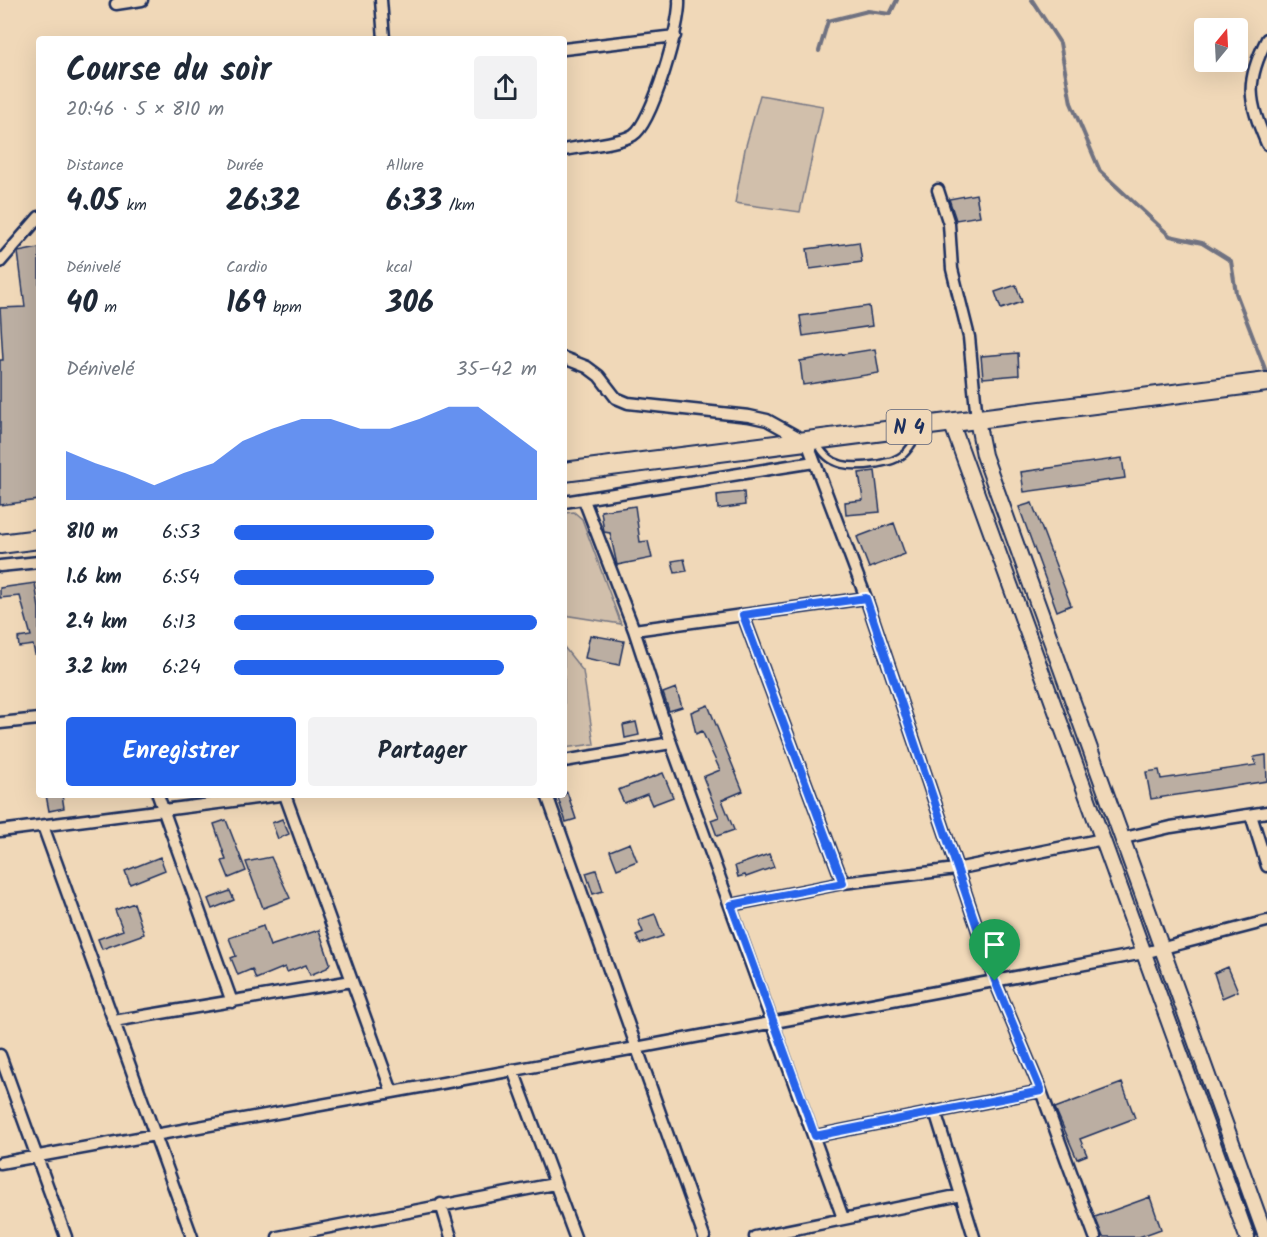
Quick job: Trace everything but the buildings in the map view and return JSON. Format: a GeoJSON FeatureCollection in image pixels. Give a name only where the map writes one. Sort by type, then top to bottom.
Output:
{"type":"FeatureCollection","features":[{"type":"Feature","properties":{"kind":"highway","name":"N 4"},"geometry":{"type":"LineString","coordinates":[[567,472],[1260,383]]}},
{"type":"Feature","properties":{"kind":"highway"},"geometry":{"type":"LineString","coordinates":[[0,544],[36,539]]}},
{"type":"Feature","properties":{"kind":"street"},"geometry":{"type":"LineString","coordinates":[[116,4],[142,0]]}},
{"type":"Feature","properties":{"kind":"street"},"geometry":{"type":"LineString","coordinates":[[381,0],[384,36]]}},
{"type":"Feature","properties":{"kind":"street"},"geometry":{"type":"LineString","coordinates":[[567,149],[634,135],[647,116],[675,36],[679,0]]}},
{"type":"Feature","properties":{"kind":"street"},"geometry":{"type":"LineString","coordinates":[[567,49],[675,36]]}},
{"type":"Feature","properties":{"kind":"street"},"geometry":{"type":"LineString","coordinates":[[1266,136],[1252,101],[1251,87],[1252,71],[1267,39]]}},
{"type":"Feature","properties":{"kind":"street"},"geometry":{"type":"LineString","coordinates":[[938,190],[949,224],[952,269],[984,455],[1266,1237]]}},
{"type":"Feature","properties":{"kind":"street"},"geometry":{"type":"LineString","coordinates":[[0,262],[36,220]]}},
{"type":"Feature","properties":{"kind":"street"},"geometry":{"type":"LineString","coordinates":[[567,359],[587,367],[621,401],[750,416],[767,420],[812,441],[814,462],[866,598],[995,981],[1041,1091],[1095,1237]]}},
{"type":"Feature","properties":{"kind":"street"},"geometry":{"type":"LineString","coordinates":[[951,422],[1247,1237]]}},
{"type":"Feature","properties":{"kind":"street"},"geometry":{"type":"LineString","coordinates":[[567,502],[814,462]]}},
{"type":"Feature","properties":{"kind":"street"},"geometry":{"type":"LineString","coordinates":[[584,500],[634,630],[671,743],[843,1218]]}},
{"type":"Feature","properties":{"kind":"street"},"geometry":{"type":"LineString","coordinates":[[0,566],[36,562]]}},
{"type":"Feature","properties":{"kind":"street"},"geometry":{"type":"LineString","coordinates":[[634,630],[866,598]]}},
{"type":"Feature","properties":{"kind":"street"},"geometry":{"type":"LineString","coordinates":[[743,615],[843,883]]}},
{"type":"Feature","properties":{"kind":"street"},"geometry":{"type":"LineString","coordinates":[[0,723],[36,719]]}},
{"type":"Feature","properties":{"kind":"street"},"geometry":{"type":"LineString","coordinates":[[567,760],[671,743]]}},
{"type":"Feature","properties":{"kind":"street"},"geometry":{"type":"LineString","coordinates":[[159,798],[232,1002]]}},
{"type":"Feature","properties":{"kind":"street"},"geometry":{"type":"LineString","coordinates":[[0,831],[257,798]]}},
{"type":"Feature","properties":{"kind":"street"},"geometry":{"type":"LineString","coordinates":[[286,798],[392,1092]]}},
{"type":"Feature","properties":{"kind":"street"},"geometry":{"type":"LineString","coordinates":[[548,798],[704,1237]]}},
{"type":"Feature","properties":{"kind":"street"},"geometry":{"type":"LineString","coordinates":[[1124,838],[1171,827],[1267,812]]}},
{"type":"Feature","properties":{"kind":"street"},"geometry":{"type":"LineString","coordinates":[[1251,815],[1267,866]]}},
{"type":"Feature","properties":{"kind":"street"},"geometry":{"type":"LineString","coordinates":[[43,826],[192,1237]]}},
{"type":"Feature","properties":{"kind":"street"},"geometry":{"type":"LineString","coordinates":[[731,905],[843,883],[956,869],[1103,839]]}},
{"type":"Feature","properties":{"kind":"street"},"geometry":{"type":"LineString","coordinates":[[0,1163],[1144,953],[1267,921]]}},
{"type":"Feature","properties":{"kind":"street"},"geometry":{"type":"LineString","coordinates":[[114,1022],[352,981]]}},
{"type":"Feature","properties":{"kind":"street"},"geometry":{"type":"LineString","coordinates":[[0,1054],[66,1237]]}},
{"type":"Feature","properties":{"kind":"street"},"geometry":{"type":"LineString","coordinates":[[513,1070],[575,1237]]}},
{"type":"Feature","properties":{"kind":"street"},"geometry":{"type":"LineString","coordinates":[[815,1136],[1041,1091]]}},
{"type":"Feature","properties":{"kind":"street"},"geometry":{"type":"LineString","coordinates":[[936,1111],[974,1237]]}},
{"type":"Feature","properties":{"kind":"street"},"geometry":{"type":"LineString","coordinates":[[278,1237],[554,1184]]}},
{"type":"Feature","properties":{"kind":"street"},"geometry":{"type":"LineString","coordinates":[[755,1237],[961,1196]]}},
{"type":"Feature","properties":{"kind":"street"},"geometry":{"type":"LineString","coordinates":[[441,1204],[451,1237]]}},
{"type":"Feature","properties":{"kind":"lane"},"geometry":{"type":"LineString","coordinates":[[812,441],[832,461],[857,467],[891,462],[904,454],[923,425]]}},
{"type":"Feature","properties":{"kind":"shaded area"},"geometry":{"type":"Polygon","coordinates":[[[760,95],[823,106],[800,212],[735,203],[745,149],[760,95]]]}},
{"type":"Feature","properties":{"kind":"shaded area"},"geometry":{"type":"Polygon","coordinates":[[[574,512],[582,519],[621,624],[567,615],[567,513],[574,512]]]}},
{"type":"Feature","properties":{"kind":"shaded area"},"geometry":{"type":"Polygon","coordinates":[[[567,651],[583,671],[594,744],[567,748],[567,651]]]}},
{"type":"Feature","properties":{"kind":"waterway"},"geometry":{"type":"LineString","coordinates":[[819,51],[828,21],[868,11],[890,14],[897,0]]}},
{"type":"Feature","properties":{"kind":"waterway"},"geometry":{"type":"LineString","coordinates":[[1032,0],[1060,43],[1071,103],[1100,171],[1170,236],[1202,243],[1231,261],[1236,293],[1267,374]]}},
{"type":"Feature","properties":{"kind":"route"},"geometry":{"type":"LineString","coordinates":[[866,598],[995,981],[1041,1091],[815,1136],[731,905],[843,883],[743,615],[866,598]]}}]}
